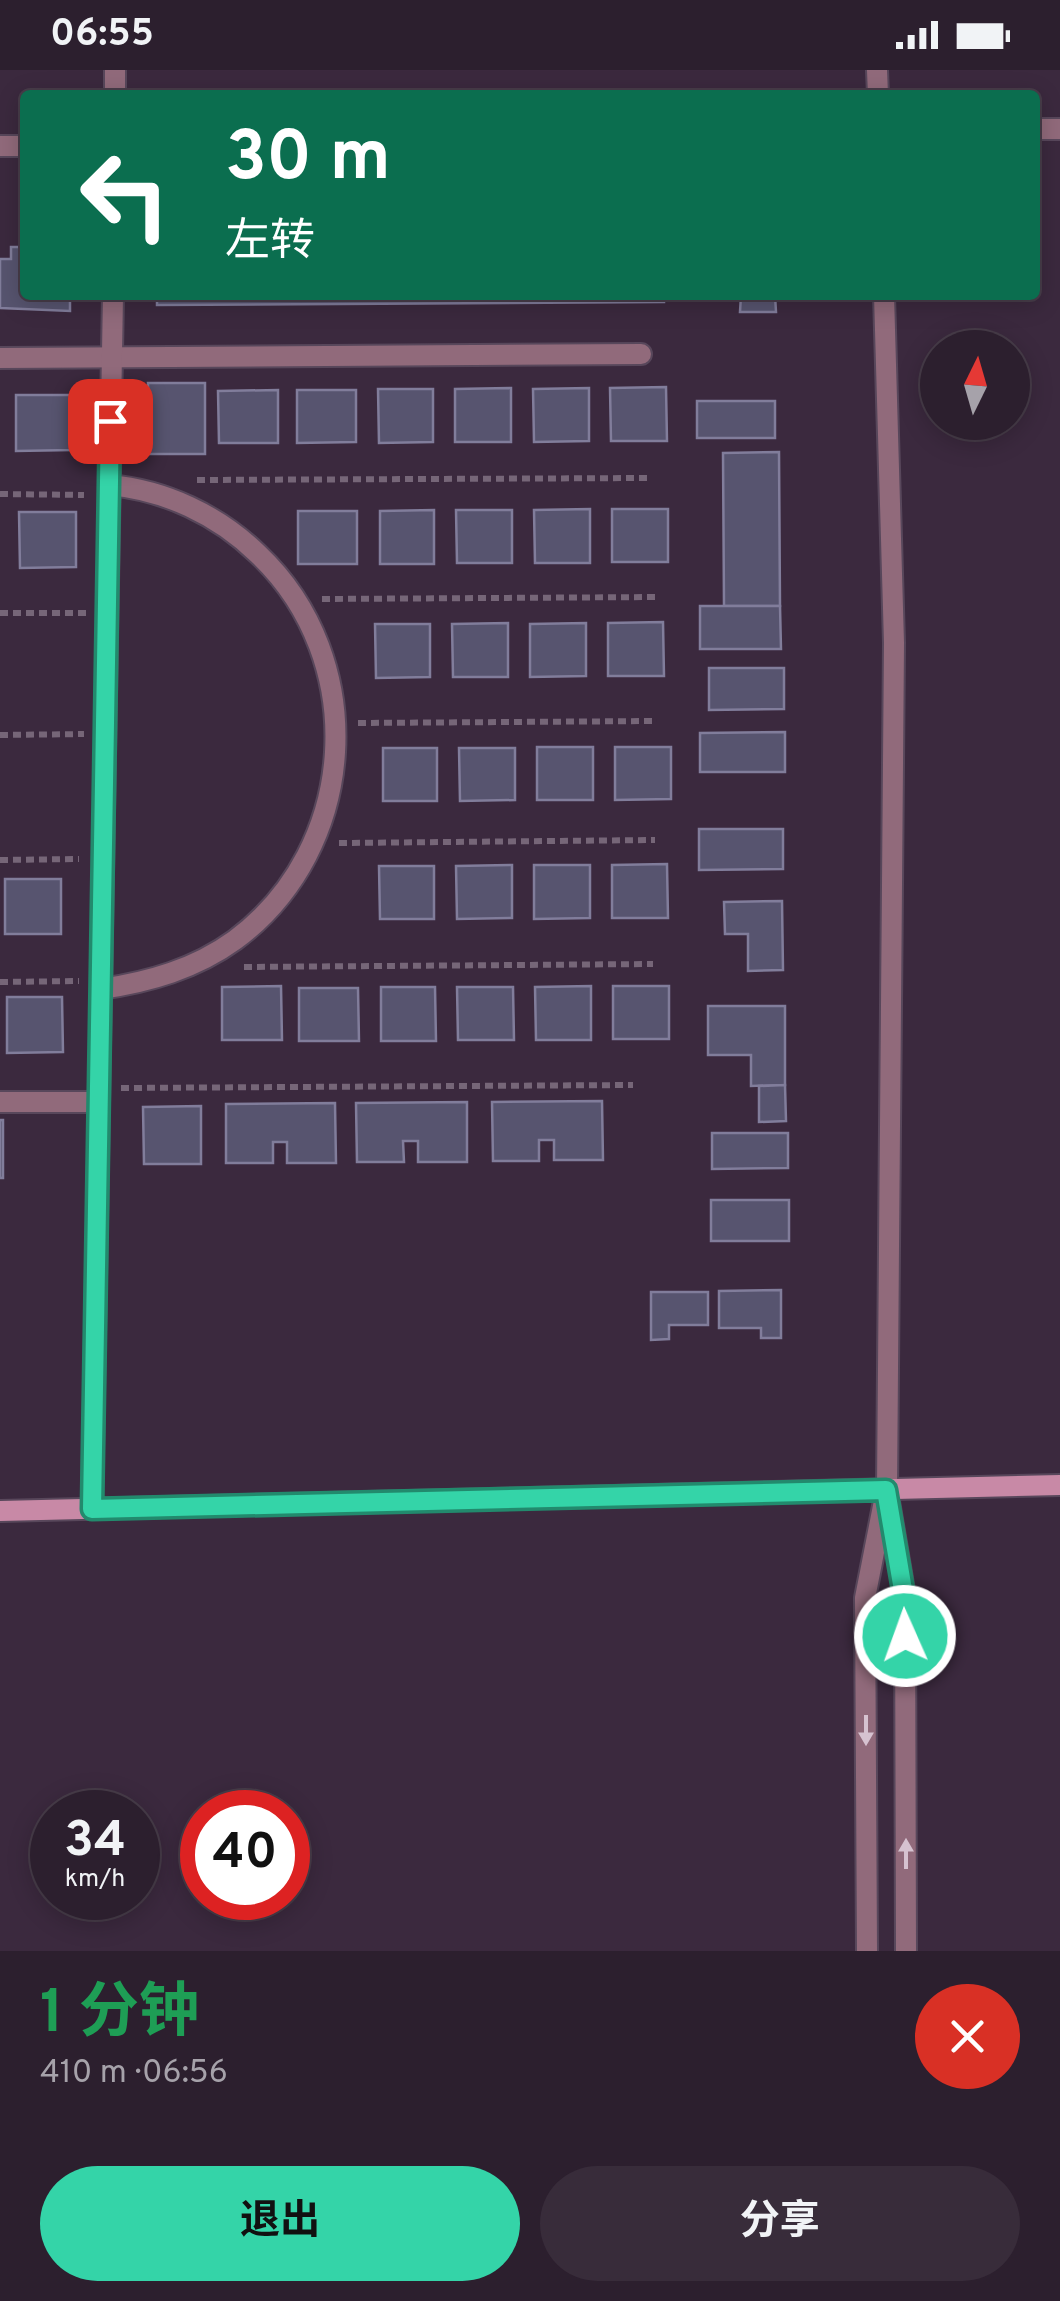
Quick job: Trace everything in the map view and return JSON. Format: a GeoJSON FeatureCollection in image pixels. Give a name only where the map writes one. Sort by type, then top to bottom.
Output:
{"type":"FeatureCollection","features":[{"type":"Feature","properties":{"kind":"main road"},"geometry":{"type":"LineString","coordinates":[[0,1511],[1060,1486]]}},
{"type":"Feature","properties":{"kind":"street"},"geometry":{"type":"LineString","coordinates":[[92,1509],[112,300]]}},
{"type":"Feature","properties":{"kind":"street"},"geometry":{"type":"LineString","coordinates":[[884,300],[894,643],[886,1490],[904,1596],[906,1951]]}},
{"type":"Feature","properties":{"kind":"street"},"geometry":{"type":"LineString","coordinates":[[0,358],[642,354]]}},
{"type":"Feature","properties":{"kind":"street"},"geometry":{"type":"LineString","coordinates":[[101,985],[170,974],[204,960],[262,916],[285,890],[313,843],[331,794],[337,723],[324,654],[296,600],[245,541],[186,504],[152,493],[109,490]]}},
{"type":"Feature","properties":{"kind":"street"},"geometry":{"type":"LineString","coordinates":[[0,1102],[99,1095]]}},
{"type":"Feature","properties":{"kind":"street"},"geometry":{"type":"LineString","coordinates":[[867,1951],[865,1598],[886,1490]]}},
{"type":"Feature","properties":{"kind":"path"},"geometry":{"type":"LineString","coordinates":[[152,493],[192,480],[647,478]]}},
{"type":"Feature","properties":{"kind":"path"},"geometry":{"type":"LineString","coordinates":[[0,494],[109,490]]}},
{"type":"Feature","properties":{"kind":"path"},"geometry":{"type":"LineString","coordinates":[[296,600],[658,597]]}},
{"type":"Feature","properties":{"kind":"path"},"geometry":{"type":"LineString","coordinates":[[0,613],[108,614]]}},
{"type":"Feature","properties":{"kind":"path"},"geometry":{"type":"LineString","coordinates":[[337,723],[658,722]]}},
{"type":"Feature","properties":{"kind":"path"},"geometry":{"type":"LineString","coordinates":[[0,735],[105,734]]}},
{"type":"Feature","properties":{"kind":"path"},"geometry":{"type":"LineString","coordinates":[[313,843],[655,840]]}},
{"type":"Feature","properties":{"kind":"path"},"geometry":{"type":"LineString","coordinates":[[0,860],[103,859]]}},
{"type":"Feature","properties":{"kind":"path"},"geometry":{"type":"LineString","coordinates":[[204,960],[225,967],[653,964]]}},
{"type":"Feature","properties":{"kind":"path"},"geometry":{"type":"LineString","coordinates":[[0,982],[101,985]]}},
{"type":"Feature","properties":{"kind":"path"},"geometry":{"type":"LineString","coordinates":[[99,1095],[633,1085]]}},
{"type":"Feature","properties":{"kind":"building"},"geometry":{"type":"Polygon","coordinates":[[[11,247],[20,247],[20,300],[70,300],[70,311],[0,308],[0,259],[11,259],[11,247]]]}},
{"type":"Feature","properties":{"kind":"building"},"geometry":{"type":"Polygon","coordinates":[[[157,300],[664,300],[664,302],[157,305],[157,300]]]}},
{"type":"Feature","properties":{"kind":"building"},"geometry":{"type":"Polygon","coordinates":[[[741,300],[775,300],[776,312],[740,312],[741,300]]]}},
{"type":"Feature","properties":{"kind":"building"},"geometry":{"type":"Polygon","coordinates":[[[148,383],[205,383],[205,454],[148,454],[148,383]]]}},
{"type":"Feature","properties":{"kind":"building"},"geometry":{"type":"Polygon","coordinates":[[[666,387],[667,441],[611,441],[610,388],[666,387]]]}},
{"type":"Feature","properties":{"kind":"building"},"geometry":{"type":"Polygon","coordinates":[[[511,388],[511,442],[455,442],[455,389],[511,388]]]}},
{"type":"Feature","properties":{"kind":"building"},"geometry":{"type":"Polygon","coordinates":[[[589,388],[589,441],[534,442],[533,389],[589,388]]]}},
{"type":"Feature","properties":{"kind":"building"},"geometry":{"type":"Polygon","coordinates":[[[378,389],[433,389],[433,442],[379,443],[378,389]]]}},
{"type":"Feature","properties":{"kind":"building"},"geometry":{"type":"Polygon","coordinates":[[[278,390],[278,443],[219,443],[218,391],[278,390]]]}},
{"type":"Feature","properties":{"kind":"building"},"geometry":{"type":"Polygon","coordinates":[[[297,390],[356,390],[356,442],[297,443],[297,390]]]}},
{"type":"Feature","properties":{"kind":"building"},"geometry":{"type":"Polygon","coordinates":[[[16,395],[71,395],[72,450],[16,451],[16,395]]]}},
{"type":"Feature","properties":{"kind":"building"},"geometry":{"type":"Polygon","coordinates":[[[697,401],[775,401],[775,438],[697,438],[697,401]]]}},
{"type":"Feature","properties":{"kind":"building"},"geometry":{"type":"Polygon","coordinates":[[[779,452],[780,606],[724,606],[723,453],[779,452]]]}},
{"type":"Feature","properties":{"kind":"building"},"geometry":{"type":"Polygon","coordinates":[[[590,509],[590,563],[535,563],[534,510],[590,509]]]}},
{"type":"Feature","properties":{"kind":"building"},"geometry":{"type":"Polygon","coordinates":[[[612,509],[668,509],[668,562],[612,562],[612,509]]]}},
{"type":"Feature","properties":{"kind":"building"},"geometry":{"type":"Polygon","coordinates":[[[434,510],[434,564],[380,564],[380,511],[434,510]]]}},
{"type":"Feature","properties":{"kind":"building"},"geometry":{"type":"Polygon","coordinates":[[[456,510],[512,510],[512,563],[457,563],[456,510]]]}},
{"type":"Feature","properties":{"kind":"building"},"geometry":{"type":"Polygon","coordinates":[[[298,511],[357,511],[357,564],[298,564],[298,511]]]}},
{"type":"Feature","properties":{"kind":"building"},"geometry":{"type":"Polygon","coordinates":[[[19,512],[76,512],[76,567],[20,568],[19,512]]]}},
{"type":"Feature","properties":{"kind":"building"},"geometry":{"type":"Polygon","coordinates":[[[700,606],[780,606],[781,649],[700,649],[700,606]]]}},
{"type":"Feature","properties":{"kind":"building"},"geometry":{"type":"Polygon","coordinates":[[[663,622],[664,676],[608,676],[608,623],[663,622]]]}},
{"type":"Feature","properties":{"kind":"building"},"geometry":{"type":"Polygon","coordinates":[[[508,623],[508,677],[453,677],[452,624],[508,623]]]}},
{"type":"Feature","properties":{"kind":"building"},"geometry":{"type":"Polygon","coordinates":[[[586,623],[586,676],[530,677],[530,624],[586,623]]]}},
{"type":"Feature","properties":{"kind":"building"},"geometry":{"type":"Polygon","coordinates":[[[375,624],[430,624],[430,677],[376,678],[375,624]]]}},
{"type":"Feature","properties":{"kind":"building"},"geometry":{"type":"Polygon","coordinates":[[[709,668],[784,668],[784,709],[709,710],[709,668]]]}},
{"type":"Feature","properties":{"kind":"building"},"geometry":{"type":"Polygon","coordinates":[[[785,732],[785,772],[700,772],[700,733],[785,732]]]}},
{"type":"Feature","properties":{"kind":"building"},"geometry":{"type":"Polygon","coordinates":[[[537,747],[593,747],[593,800],[537,800],[537,747]]]}},
{"type":"Feature","properties":{"kind":"building"},"geometry":{"type":"Polygon","coordinates":[[[615,747],[671,747],[671,799],[615,800],[615,747]]]}},
{"type":"Feature","properties":{"kind":"building"},"geometry":{"type":"Polygon","coordinates":[[[383,748],[437,748],[437,801],[383,801],[383,748]]]}},
{"type":"Feature","properties":{"kind":"building"},"geometry":{"type":"Polygon","coordinates":[[[459,748],[515,748],[515,800],[460,801],[459,748]]]}},
{"type":"Feature","properties":{"kind":"building"},"geometry":{"type":"Polygon","coordinates":[[[699,829],[783,829],[783,869],[699,870],[699,829]]]}},
{"type":"Feature","properties":{"kind":"building"},"geometry":{"type":"Polygon","coordinates":[[[667,864],[668,918],[612,918],[612,865],[667,864]]]}},
{"type":"Feature","properties":{"kind":"building"},"geometry":{"type":"Polygon","coordinates":[[[512,865],[512,918],[457,919],[456,866],[512,865]]]}},
{"type":"Feature","properties":{"kind":"building"},"geometry":{"type":"Polygon","coordinates":[[[534,865],[590,865],[590,918],[534,919],[534,865]]]}},
{"type":"Feature","properties":{"kind":"building"},"geometry":{"type":"Polygon","coordinates":[[[379,866],[434,866],[434,919],[380,919],[379,866]]]}},
{"type":"Feature","properties":{"kind":"building"},"geometry":{"type":"Polygon","coordinates":[[[5,879],[61,879],[61,934],[5,934],[5,879]]]}},
{"type":"Feature","properties":{"kind":"building"},"geometry":{"type":"Polygon","coordinates":[[[782,901],[783,970],[748,971],[748,934],[725,934],[724,902],[782,901]]]}},
{"type":"Feature","properties":{"kind":"building"},"geometry":{"type":"Polygon","coordinates":[[[281,986],[282,1040],[222,1040],[222,987],[281,986]]]}},
{"type":"Feature","properties":{"kind":"building"},"geometry":{"type":"Polygon","coordinates":[[[591,986],[591,1040],[536,1040],[535,987],[591,986]]]}},
{"type":"Feature","properties":{"kind":"building"},"geometry":{"type":"Polygon","coordinates":[[[613,986],[669,986],[669,1039],[613,1039],[613,986]]]}},
{"type":"Feature","properties":{"kind":"building"},"geometry":{"type":"Polygon","coordinates":[[[381,987],[435,987],[436,1041],[381,1041],[381,987]]]}},
{"type":"Feature","properties":{"kind":"building"},"geometry":{"type":"Polygon","coordinates":[[[457,987],[513,987],[514,1040],[458,1040],[457,987]]]}},
{"type":"Feature","properties":{"kind":"building"},"geometry":{"type":"Polygon","coordinates":[[[299,988],[358,988],[359,1041],[299,1041],[299,988]]]}},
{"type":"Feature","properties":{"kind":"building"},"geometry":{"type":"Polygon","coordinates":[[[7,997],[62,997],[63,1052],[7,1053],[7,997]]]}},
{"type":"Feature","properties":{"kind":"building"},"geometry":{"type":"Polygon","coordinates":[[[708,1006],[785,1006],[785,1085],[751,1086],[751,1055],[708,1055],[708,1006]]]}},
{"type":"Feature","properties":{"kind":"building"},"geometry":{"type":"Polygon","coordinates":[[[785,1085],[786,1121],[759,1122],[759,1086],[785,1085]]]}},
{"type":"Feature","properties":{"kind":"building"},"geometry":{"type":"Polygon","coordinates":[[[602,1101],[603,1160],[554,1160],[554,1140],[539,1140],[539,1161],[493,1161],[492,1102],[602,1101]]]}},
{"type":"Feature","properties":{"kind":"building"},"geometry":{"type":"Polygon","coordinates":[[[467,1102],[467,1162],[418,1162],[418,1141],[403,1141],[404,1162],[357,1162],[356,1103],[467,1102]]]}},
{"type":"Feature","properties":{"kind":"building"},"geometry":{"type":"Polygon","coordinates":[[[335,1103],[336,1163],[287,1163],[287,1142],[273,1142],[273,1163],[226,1163],[226,1104],[335,1103]]]}},
{"type":"Feature","properties":{"kind":"building"},"geometry":{"type":"Polygon","coordinates":[[[201,1106],[201,1164],[144,1164],[143,1107],[201,1106]]]}},
{"type":"Feature","properties":{"kind":"building"},"geometry":{"type":"Polygon","coordinates":[[[3,1120],[3,1178],[0,1178],[3,1120]]]}},
{"type":"Feature","properties":{"kind":"building"},"geometry":{"type":"Polygon","coordinates":[[[712,1133],[788,1133],[788,1168],[712,1169],[712,1133]]]}},
{"type":"Feature","properties":{"kind":"building"},"geometry":{"type":"Polygon","coordinates":[[[711,1200],[789,1200],[789,1241],[711,1241],[711,1200]]]}},
{"type":"Feature","properties":{"kind":"building"},"geometry":{"type":"Polygon","coordinates":[[[781,1290],[781,1338],[761,1338],[761,1328],[719,1328],[719,1291],[781,1290]]]}},
{"type":"Feature","properties":{"kind":"building"},"geometry":{"type":"Polygon","coordinates":[[[651,1292],[708,1292],[708,1325],[669,1325],[669,1339],[651,1340],[651,1292]]]}},
{"type":"Feature","properties":{"kind":"route"},"geometry":{"type":"LineString","coordinates":[[110,421],[92,1509],[886,1490],[904,1596],[905,1636]]}}]}
